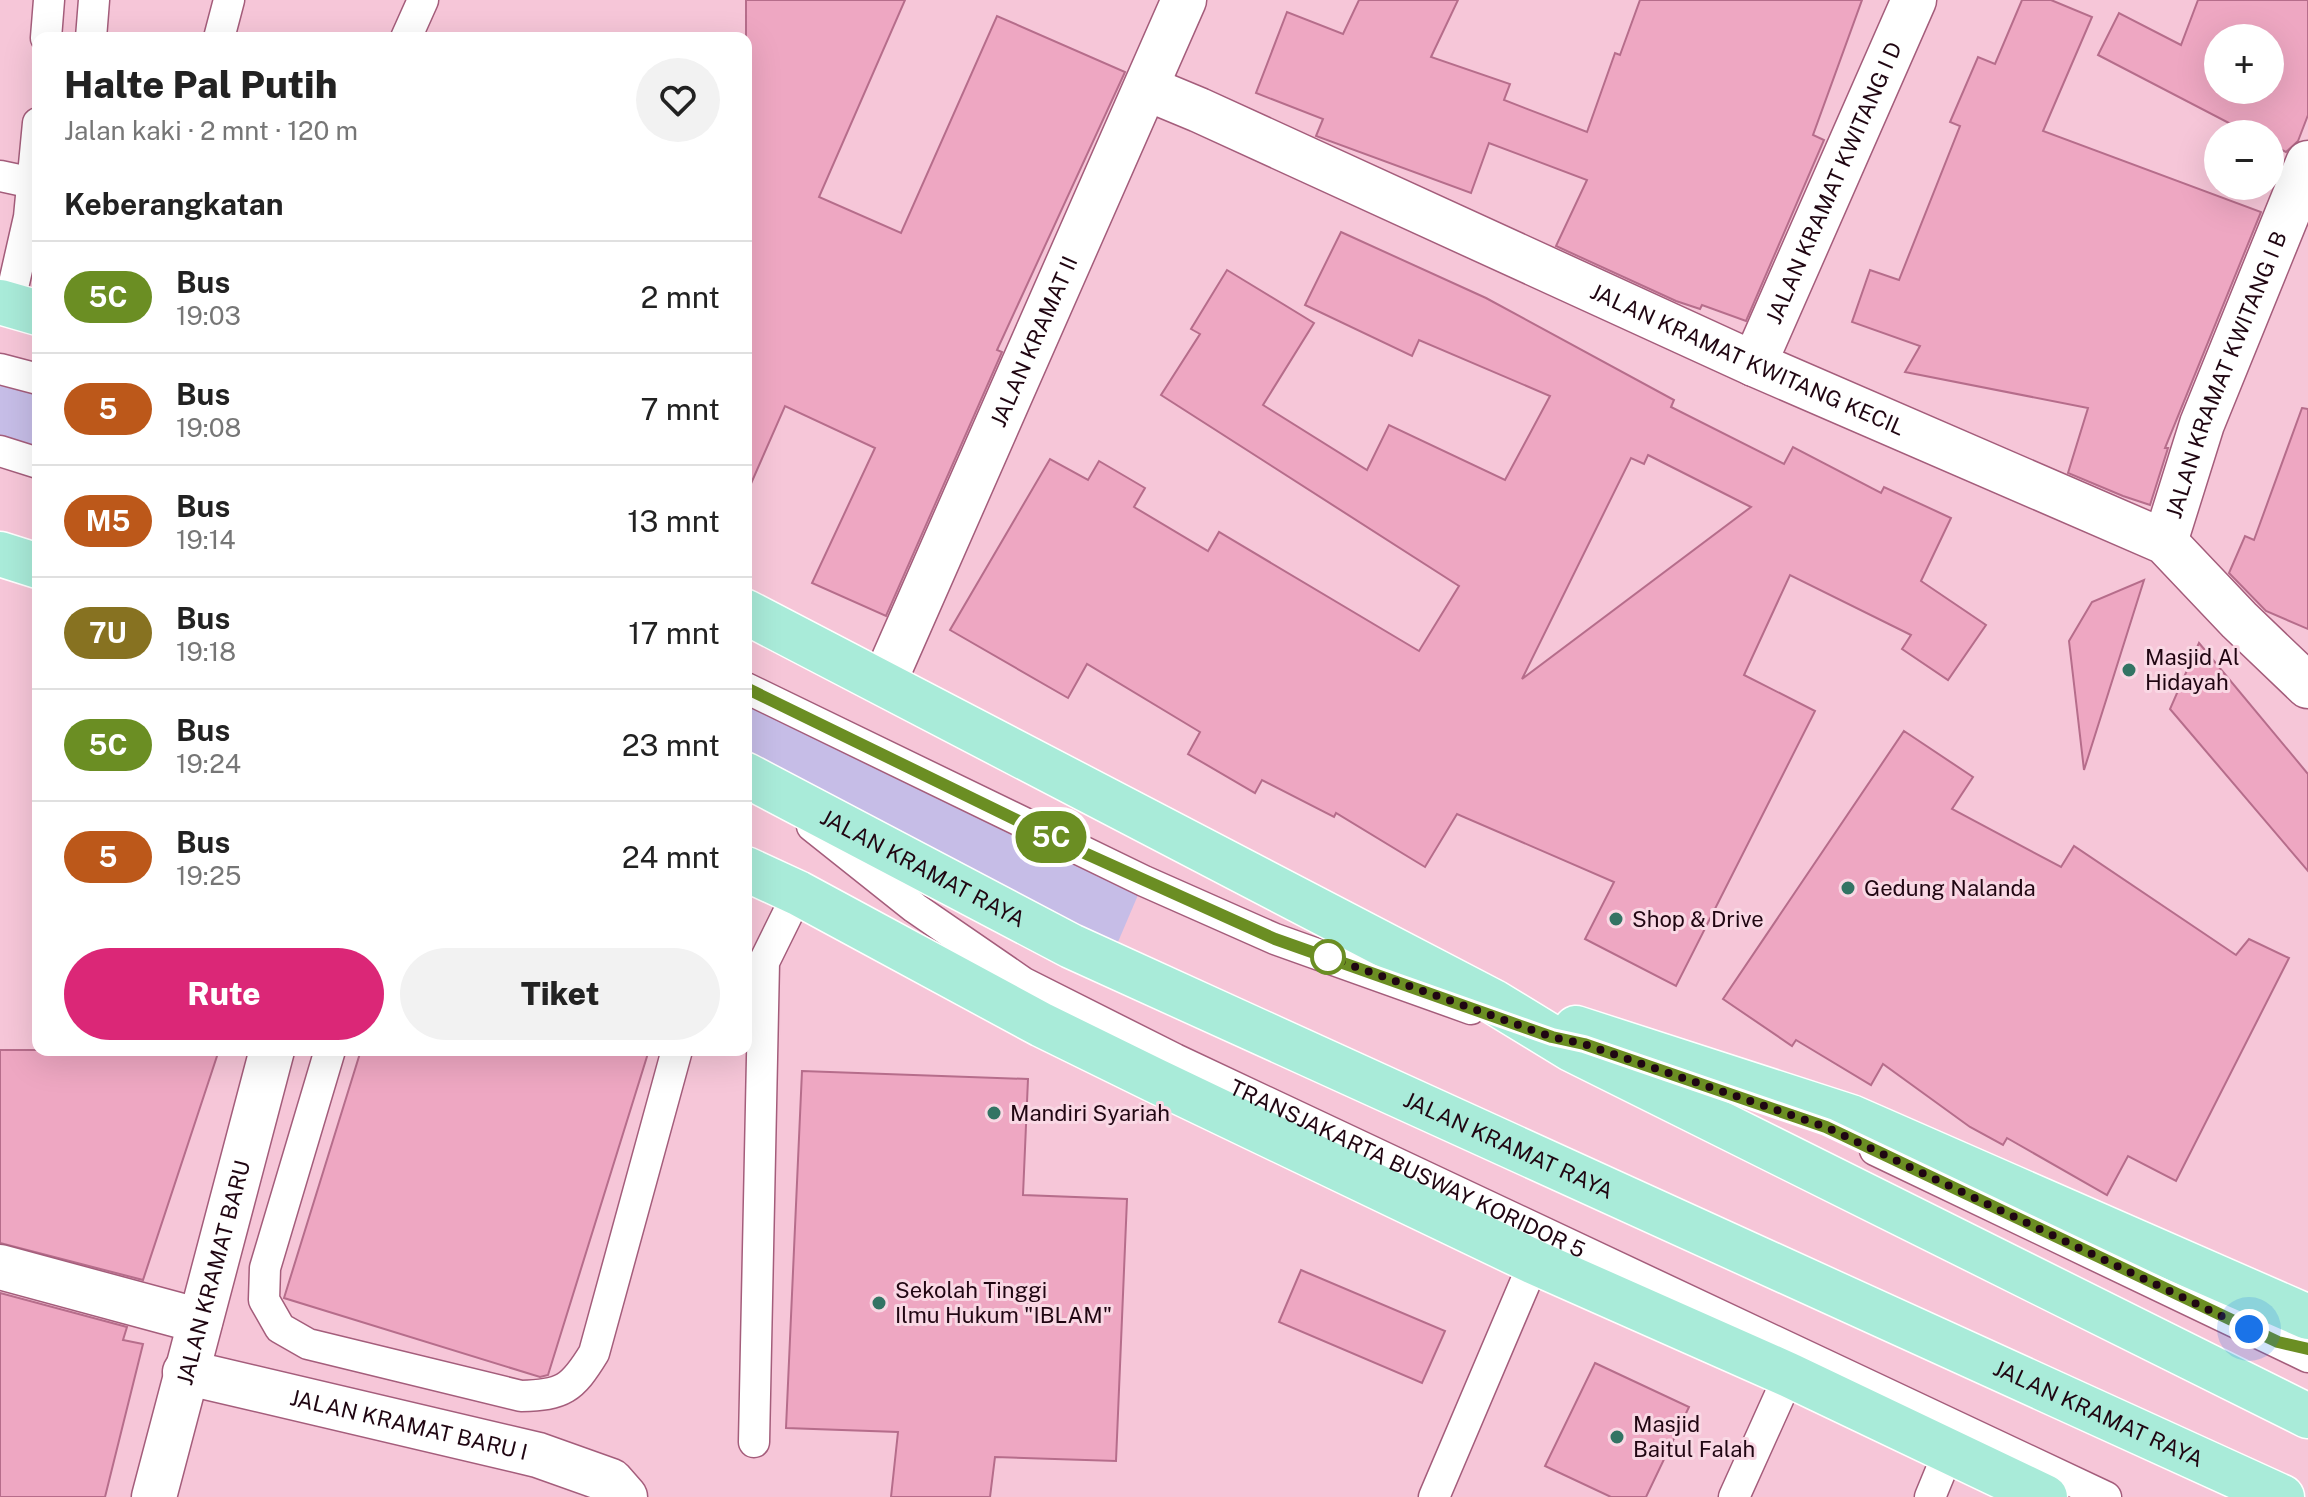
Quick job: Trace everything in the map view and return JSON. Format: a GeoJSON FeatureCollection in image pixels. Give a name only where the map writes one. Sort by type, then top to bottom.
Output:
{"type":"FeatureCollection","features":[{"type":"Feature","properties":{"kind":"main road"},"geometry":{"type":"LineString","coordinates":[[0,554],[32,564]]}},
{"type":"Feature","properties":{"kind":"main road"},"geometry":{"type":"LineString","coordinates":[[752,615],[1494,1002],[1561,1043],[2308,1416]]}},
{"type":"Feature","properties":{"kind":"main road","name":"JALAN KRAMAT RAYA"},"geometry":{"type":"LineString","coordinates":[[752,778],[1071,946],[2282,1497]]}},
{"type":"Feature","properties":{"kind":"main road"},"geometry":{"type":"LineString","coordinates":[[752,872],[798,893],[1042,1025],[1534,1262],[1789,1375],[2045,1497]]}},
{"type":"Feature","properties":{"kind":"main road"},"geometry":{"type":"LineString","coordinates":[[1494,1002],[1851,1117],[2293,1330]]}},
{"type":"Feature","properties":{"kind":"street","name":"JALAN KRAMAT II"},"geometry":{"type":"LineString","coordinates":[[884,682],[1184,0]]}},
{"type":"Feature","properties":{"kind":"street","name":"JALAN KRAMAT KWITANG I D"},"geometry":{"type":"LineString","coordinates":[[1754,364],[1914,0]]}},
{"type":"Feature","properties":{"kind":"street","name":"JALAN KRAMAT KWITANG KECIL"},"geometry":{"type":"LineString","coordinates":[[1146,88],[1754,364],[2165,542],[2239,620],[2308,686]]}},
{"type":"Feature","properties":{"kind":"street","name":"JALAN KRAMAT KWITANG I B"},"geometry":{"type":"LineString","coordinates":[[2165,542],[2202,424],[2308,163]]}},
{"type":"Feature","properties":{"kind":"street","name":"JALAN KRAMAT BARU"},"geometry":{"type":"LineString","coordinates":[[154,1497],[270,1056]]}},
{"type":"Feature","properties":{"kind":"street"},"geometry":{"type":"LineString","coordinates":[[0,1267],[200,1321]]}},
{"type":"Feature","properties":{"kind":"street","name":"JALAN KRAMAT BARU I"},"geometry":{"type":"LineString","coordinates":[[185,1372],[538,1455],[611,1481],[625,1497]]}},
{"type":"Feature","properties":{"kind":"lane"},"geometry":{"type":"LineString","coordinates":[[46,32],[49,0]]}},
{"type":"Feature","properties":{"kind":"lane"},"geometry":{"type":"LineString","coordinates":[[91,32],[94,0]]}},
{"type":"Feature","properties":{"kind":"lane"},"geometry":{"type":"LineString","coordinates":[[221,32],[229,0]]}},
{"type":"Feature","properties":{"kind":"lane"},"geometry":{"type":"LineString","coordinates":[[409,32],[423,0]]}},
{"type":"Feature","properties":{"kind":"lane"},"geometry":{"type":"LineString","coordinates":[[0,176],[32,183]]}},
{"type":"Feature","properties":{"kind":"lane"},"geometry":{"type":"LineString","coordinates":[[16,307],[32,192]]}},
{"type":"Feature","properties":{"kind":"lane"},"geometry":{"type":"LineString","coordinates":[[0,369],[32,377]]}},
{"type":"Feature","properties":{"kind":"lane"},"geometry":{"type":"LineString","coordinates":[[0,451],[32,461]]}},
{"type":"Feature","properties":{"kind":"lane"},"geometry":{"type":"LineString","coordinates":[[752,691],[1080,851],[1275,939],[1561,1043],[1584,1044],[1826,1127],[2293,1330],[2308,1349]]}},
{"type":"Feature","properties":{"kind":"lane","name":"TRANSJAKARTA BUSWAY KORIDOR 5"},"geometry":{"type":"LineString","coordinates":[[752,779],[915,908],[1024,983],[1175,1059],[2106,1497]]}},
{"type":"Feature","properties":{"kind":"lane"},"geometry":{"type":"LineString","coordinates":[[754,1442],[764,962],[798,893]]}},
{"type":"Feature","properties":{"kind":"lane"},"geometry":{"type":"LineString","coordinates":[[328,1056],[265,1268],[264,1300],[280,1328],[308,1344],[521,1396],[552,1395],[578,1379],[594,1353],[675,1056]]}},
{"type":"Feature","properties":{"kind":"lane"},"geometry":{"type":"LineString","coordinates":[[1434,1497],[1534,1262]]}},
{"type":"Feature","properties":{"kind":"lane"},"geometry":{"type":"LineString","coordinates":[[2293,1330],[2308,1357]]}},
{"type":"Feature","properties":{"kind":"lane"},"geometry":{"type":"LineString","coordinates":[[1734,1497],[1789,1375]]}},
{"type":"Feature","properties":{"kind":"lane"},"geometry":{"type":"LineString","coordinates":[[1930,1497],[1949,1451]]}},
{"type":"Feature","properties":{"kind":"shaded area"},"geometry":{"type":"Polygon","coordinates":[[[0,369],[32,377],[32,462],[0,452],[0,369]]]}},
{"type":"Feature","properties":{"kind":"shaded area"},"geometry":{"type":"Polygon","coordinates":[[[752,691],[1144,881],[1109,963],[752,777],[752,691]]]}},
{"type":"Feature","properties":{"kind":"building"},"geometry":{"type":"Polygon","coordinates":[[[746,0],[905,0],[819,197],[901,233],[997,16],[1125,72],[997,350],[1002,352],[886,616],[812,583],[875,448],[785,406],[752,481],[752,32],[746,32],[746,0]]]}},
{"type":"Feature","properties":{"kind":"building"},"geometry":{"type":"Polygon","coordinates":[[[1359,0],[1458,0],[1431,57],[1510,84],[1504,100],[1587,132],[1615,53],[1620,55],[1640,0],[1862,0],[1813,135],[1824,140],[1746,321],[1702,305],[1700,309],[1676,301],[1556,246],[1587,180],[1489,143],[1471,193],[1316,136],[1323,119],[1256,93],[1287,12],[1343,34],[1359,0]]]}},
{"type":"Feature","properties":{"kind":"building"},"geometry":{"type":"Polygon","coordinates":[[[2022,0],[2051,0],[2092,17],[2043,131],[2204,191],[2204,200],[2229,200],[2261,212],[2165,448],[2168,448],[2150,505],[2068,473],[2088,408],[1905,372],[1920,346],[1852,322],[1870,270],[1899,280],[1960,126],[1950,122],[1978,57],[1995,64],[2022,0]]]}},
{"type":"Feature","properties":{"kind":"building"},"geometry":{"type":"Polygon","coordinates":[[[2198,0],[2308,0],[2308,115],[2298,141],[2286,152],[2284,120],[2223,120],[2098,55],[2119,13],[2181,45],[2198,0]]]}},
{"type":"Feature","properties":{"kind":"building"},"geometry":{"type":"Polygon","coordinates":[[[1341,232],[1486,298],[1674,400],[1671,407],[1784,464],[1793,447],[1881,493],[1884,487],[1951,518],[1921,581],[1986,625],[1948,680],[1902,649],[1911,635],[1790,575],[1744,675],[1815,711],[1676,986],[1585,939],[1614,882],[1457,814],[1425,867],[1336,813],[1334,817],[1262,780],[1255,793],[1188,754],[1200,732],[1087,664],[1068,698],[950,630],[1050,459],[1088,480],[1099,461],[1145,488],[1134,507],[1208,551],[1219,532],[1419,651],[1459,586],[1161,395],[1200,334],[1191,329],[1227,270],[1314,323],[1263,405],[1367,470],[1389,425],[1505,480],[1550,396],[1419,340],[1412,356],[1305,305],[1341,232]],[[1648,455],[1644,464],[1631,458],[1522,679],[1751,507],[1648,455]]]}},
{"type":"Feature","properties":{"kind":"building"},"geometry":{"type":"Polygon","coordinates":[[[2302,408],[2308,409],[2308,629],[2266,611],[2229,573],[2245,536],[2254,540],[2302,408]]]}},
{"type":"Feature","properties":{"kind":"building"},"geometry":{"type":"Polygon","coordinates":[[[2144,580],[2084,770],[2069,641],[2092,602],[2144,580]]]}},
{"type":"Feature","properties":{"kind":"building"},"geometry":{"type":"Polygon","coordinates":[[[2199,643],[2308,774],[2308,871],[2170,709],[2199,643]]]}},
{"type":"Feature","properties":{"kind":"building"},"geometry":{"type":"Polygon","coordinates":[[[1904,731],[1973,777],[1952,809],[2061,867],[2074,846],[2236,955],[2249,939],[2289,958],[2176,1181],[2128,1156],[2107,1195],[2007,1138],[2003,1145],[1970,1127],[1883,1064],[1871,1085],[1796,1040],[1792,1046],[1723,999],[1904,731]]]}},
{"type":"Feature","properties":{"kind":"building"},"geometry":{"type":"Polygon","coordinates":[[[0,1050],[32,1050],[32,1056],[217,1056],[143,1280],[0,1243],[0,1050]]]}},
{"type":"Feature","properties":{"kind":"building"},"geometry":{"type":"Polygon","coordinates":[[[359,1056],[647,1056],[548,1375],[540,1377],[284,1298],[359,1056]]]}},
{"type":"Feature","properties":{"kind":"building"},"geometry":{"type":"Polygon","coordinates":[[[802,1071],[1028,1079],[1023,1195],[1127,1199],[1116,1461],[995,1457],[990,1497],[891,1497],[898,1432],[786,1428],[802,1071]]]}},
{"type":"Feature","properties":{"kind":"building"},"geometry":{"type":"Polygon","coordinates":[[[1301,1270],[1445,1331],[1422,1383],[1279,1322],[1301,1270]]]}},
{"type":"Feature","properties":{"kind":"building"},"geometry":{"type":"Polygon","coordinates":[[[0,1293],[127,1327],[123,1340],[143,1344],[105,1497],[0,1497],[0,1293]]]}},
{"type":"Feature","properties":{"kind":"building","name":"Masjid Baitul Falah"},"geometry":{"type":"Polygon","coordinates":[[[1595,1363],[1689,1407],[1646,1497],[1611,1497],[1545,1466],[1595,1363]]]}},
{"type":"Feature","properties":{"kind":"bus line","name":"5C"},"geometry":{"type":"LineString","coordinates":[[752,691],[1080,851],[1275,939],[1552,1037],[1584,1044],[1826,1127],[2278,1342],[2308,1349]]}},
{"type":"Feature","properties":{"kind":"place","name":"Masjid Al Hidayah"},"geometry":{"type":"Point","coordinates":[2129,670]}},
{"type":"Feature","properties":{"kind":"place","name":"Gedung Nalanda"},"geometry":{"type":"Point","coordinates":[1848,888]}},
{"type":"Feature","properties":{"kind":"place","name":"Shop & Drive"},"geometry":{"type":"Point","coordinates":[1616,919]}},
{"type":"Feature","properties":{"kind":"place","name":"Mandiri Syariah"},"geometry":{"type":"Point","coordinates":[994,1113]}},
{"type":"Feature","properties":{"kind":"place","name":"Sekolah Tinggi Ilmu Hukum \"IBLAM\""},"geometry":{"type":"Point","coordinates":[879,1303]}},
{"type":"Feature","properties":{"kind":"place","name":"Masjid Baitul Falah"},"geometry":{"type":"Point","coordinates":[1617,1437]}},
{"type":"Feature","properties":{"kind":"route"},"geometry":{"type":"LineString","coordinates":[[1328,957],[1552,1037],[1584,1044],[1826,1127],[2249,1329]]}}]}
